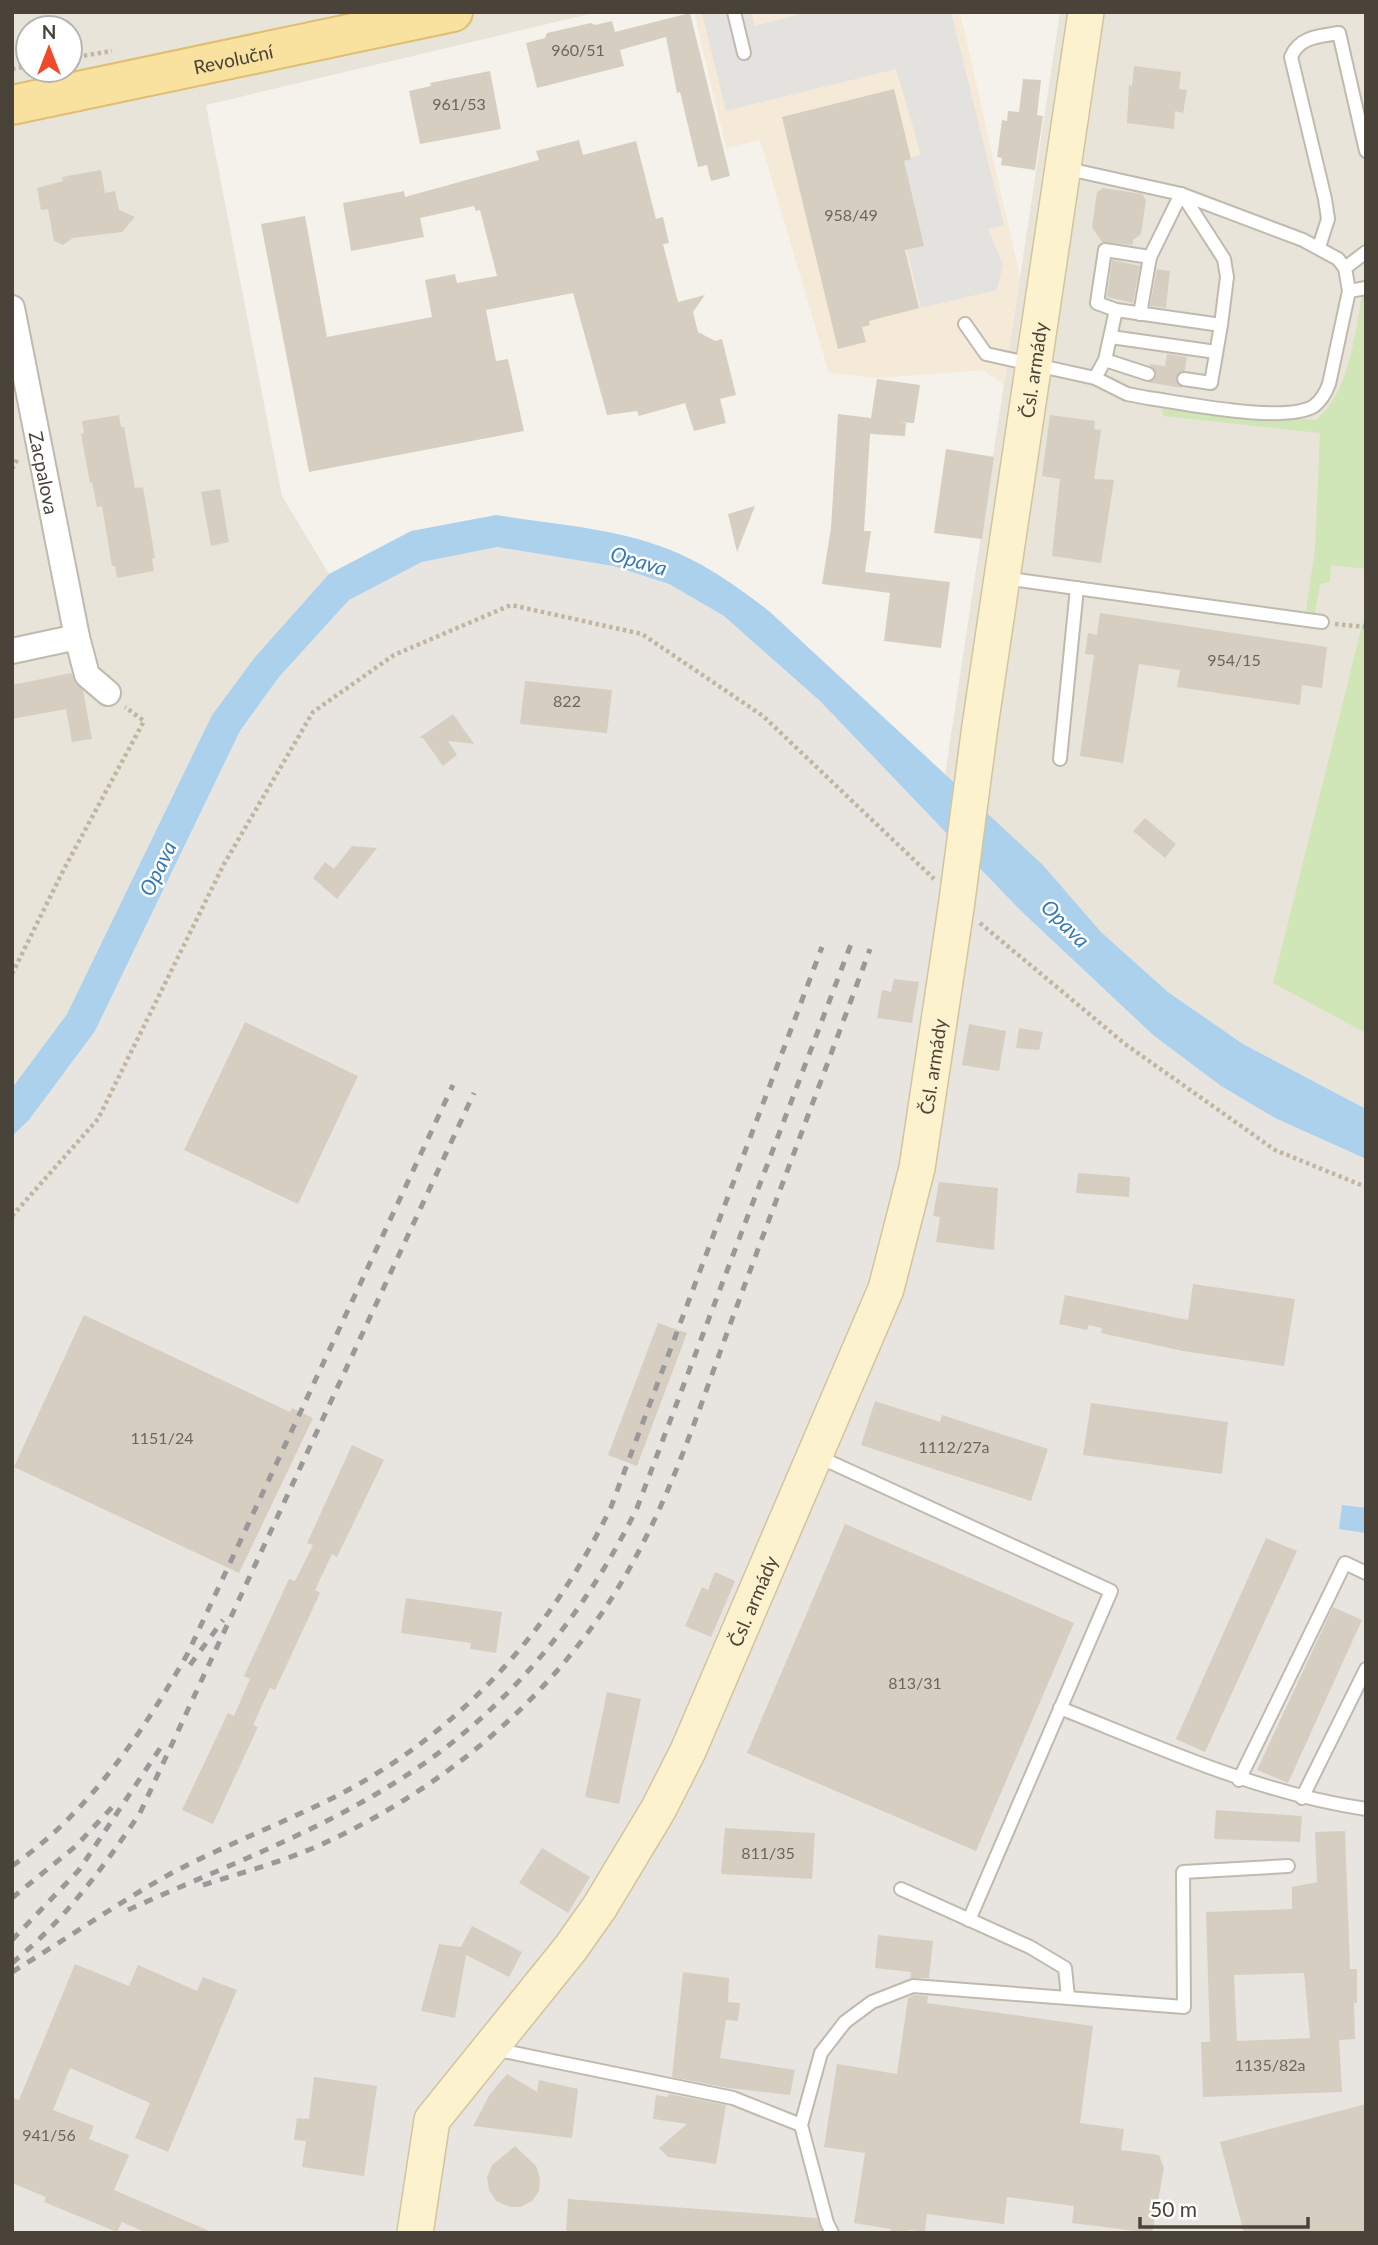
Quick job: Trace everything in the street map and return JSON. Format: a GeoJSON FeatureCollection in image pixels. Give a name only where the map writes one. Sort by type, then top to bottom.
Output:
{"type":"FeatureCollection","features":[{"type":"Feature","properties":{"kind":"main road","name":"Revoluční"},"geometry":{"type":"LineString","coordinates":[[12,105],[453,12]]}},
{"type":"Feature","properties":{"kind":"main road","name":"Čsl. armády"},"geometry":{"type":"LineString","coordinates":[[415,2233],[432,2120],[570,1948],[658,1810],[688,1751],[886,1289],[917,1168],[958,905],[980,726],[1086,12]]}},
{"type":"Feature","properties":{"kind":"street","name":"Zacpalova"},"geometry":{"type":"LineString","coordinates":[[12,308],[77,637],[87,675],[108,693]]}},
{"type":"Feature","properties":{"kind":"street"},"geometry":{"type":"LineString","coordinates":[[12,651],[77,637]]}},
{"type":"Feature","properties":{"kind":"lane"},"geometry":{"type":"LineString","coordinates":[[734,12],[744,53]]}},
{"type":"Feature","properties":{"kind":"lane"},"geometry":{"type":"LineString","coordinates":[[1319,247],[1328,219],[1291,57],[1295,47],[1305,40],[1339,33],[1366,151]]}},
{"type":"Feature","properties":{"kind":"lane"},"geometry":{"type":"LineString","coordinates":[[965,324],[986,354],[1095,378],[1127,394],[1276,414],[1304,410],[1324,396],[1349,291],[1345,268],[1338,259],[1319,247],[1181,194],[1064,168]]}},
{"type":"Feature","properties":{"kind":"lane"},"geometry":{"type":"LineString","coordinates":[[1140,314],[1150,257],[1181,194]]}},
{"type":"Feature","properties":{"kind":"lane"},"geometry":{"type":"LineString","coordinates":[[1181,194],[1224,260],[1227,277],[1211,383],[1184,379]]}},
{"type":"Feature","properties":{"kind":"lane"},"geometry":{"type":"LineString","coordinates":[[1150,257],[1105,250],[1097,303],[1116,310],[1221,325]]}},
{"type":"Feature","properties":{"kind":"lane"},"geometry":{"type":"LineString","coordinates":[[1345,268],[1366,252]]}},
{"type":"Feature","properties":{"kind":"lane"},"geometry":{"type":"LineString","coordinates":[[1349,291],[1366,288]]}},
{"type":"Feature","properties":{"kind":"lane"},"geometry":{"type":"LineString","coordinates":[[1095,378],[1105,359],[1116,310]]}},
{"type":"Feature","properties":{"kind":"lane"},"geometry":{"type":"LineString","coordinates":[[1111,337],[1216,352]]}},
{"type":"Feature","properties":{"kind":"lane"},"geometry":{"type":"LineString","coordinates":[[1105,359],[1148,374]]}},
{"type":"Feature","properties":{"kind":"lane"},"geometry":{"type":"LineString","coordinates":[[1003,578],[1322,622]]}},
{"type":"Feature","properties":{"kind":"lane"},"geometry":{"type":"LineString","coordinates":[[1060,759],[1077,589]]}},
{"type":"Feature","properties":{"kind":"lane"},"geometry":{"type":"LineString","coordinates":[[815,1455],[1111,1591],[969,1920]]}},
{"type":"Feature","properties":{"kind":"lane"},"geometry":{"type":"LineString","coordinates":[[1239,1780],[1345,1563],[1366,1573]]}},
{"type":"Feature","properties":{"kind":"lane"},"geometry":{"type":"LineString","coordinates":[[1302,1798],[1366,1669]]}},
{"type":"Feature","properties":{"kind":"lane"},"geometry":{"type":"LineString","coordinates":[[1060,1708],[1239,1780],[1302,1798],[1366,1809]]}},
{"type":"Feature","properties":{"kind":"lane"},"geometry":{"type":"LineString","coordinates":[[832,2233],[801,2125],[821,2053],[845,2022],[872,2002],[913,1986],[1184,2007],[1183,1872],[1288,1866]]}},
{"type":"Feature","properties":{"kind":"lane"},"geometry":{"type":"LineString","coordinates":[[901,1889],[1030,1947],[1065,1968],[1068,1997]]}},
{"type":"Feature","properties":{"kind":"lane"},"geometry":{"type":"LineString","coordinates":[[490,2048],[733,2098],[801,2125]]}},
{"type":"Feature","properties":{"kind":"path"},"geometry":{"type":"LineString","coordinates":[[12,1216],[98,1119],[224,864],[313,712],[394,655],[511,605],[642,634],[763,716],[958,905],[1125,1044],[1275,1150],[1366,1187]]}},
{"type":"Feature","properties":{"kind":"path"},"geometry":{"type":"LineString","coordinates":[[1322,622],[1366,627]]}},
{"type":"Feature","properties":{"kind":"path"},"geometry":{"type":"LineString","coordinates":[[12,974],[64,869],[144,721],[108,693]]}},
{"type":"Feature","properties":{"kind":"shaded area"},"geometry":{"type":"Polygon","coordinates":[[[12,12],[598,12],[206,105],[282,496],[329,574],[255,657],[212,715],[67,1014],[12,1088],[12,12]]]}},
{"type":"Feature","properties":{"kind":"shaded area"},"geometry":{"type":"Polygon","coordinates":[[[694,12],[960,12],[1020,277],[1004,385],[983,370],[877,378],[829,373],[760,140],[726,148],[694,12]]]}},
{"type":"Feature","properties":{"kind":"shaded area"},"geometry":{"type":"Polygon","coordinates":[[[751,12],[755,26],[808,12],[951,12],[1004,225],[988,229],[1003,265],[997,290],[921,308],[886,165],[921,155],[896,69],[726,111],[702,13],[751,12]]]}},
{"type":"Feature","properties":{"kind":"shaded area"},"geometry":{"type":"Polygon","coordinates":[[[1060,12],[1366,12],[1366,1109],[1243,1044],[1168,992],[1101,932],[1043,865],[945,775],[1060,12]]]}},
{"type":"Feature","properties":{"kind":"shaded area"},"geometry":{"type":"Polygon","coordinates":[[[497,547],[613,566],[669,584],[724,616],[820,701],[1020,910],[1153,1035],[1221,1086],[1275,1118],[1366,1159],[1366,2233],[12,2233],[12,1136],[29,1120],[95,1031],[240,731],[279,677],[349,600],[422,562],[497,547]]]}},
{"type":"Feature","properties":{"kind":"green space"},"geometry":{"type":"Polygon","coordinates":[[[1366,295],[1366,569],[1331,565],[1330,582],[1320,584],[1315,613],[1306,611],[1315,549],[1320,433],[1163,416],[1162,409],[1316,420],[1327,409],[1343,380],[1353,346],[1362,296],[1366,295]]]}},
{"type":"Feature","properties":{"kind":"green space"},"geometry":{"type":"Polygon","coordinates":[[[1366,609],[1366,1033],[1273,983],[1366,609]]]}},
{"type":"Feature","properties":{"kind":"water","name":"Opava"},"geometry":{"type":"Polygon","coordinates":[[[496,515],[590,528],[658,545],[704,566],[749,596],[770,612],[1043,865],[1101,932],[1168,992],[1243,1044],[1366,1109],[1366,1159],[1275,1118],[1221,1086],[1153,1035],[1020,910],[820,701],[724,616],[669,584],[613,566],[497,547],[422,562],[349,600],[279,677],[240,731],[95,1031],[29,1120],[12,1136],[12,1088],[67,1014],[212,715],[255,657],[329,574],[411,531],[496,515]]]}},
{"type":"Feature","properties":{"kind":"water"},"geometry":{"type":"Polygon","coordinates":[[[1342,1505],[1366,1508],[1366,1533],[1339,1529],[1342,1505]]]}},
{"type":"Feature","properties":{"kind":"building"},"geometry":{"type":"Polygon","coordinates":[[[690,13],[730,176],[711,181],[707,165],[698,167],[680,92],[677,93],[666,37],[620,50],[624,66],[537,88],[526,43],[545,38],[547,33],[591,23],[595,25],[612,21],[615,32],[690,13]]]}},
{"type":"Feature","properties":{"kind":"building"},"geometry":{"type":"Polygon","coordinates":[[[1134,66],[1181,72],[1179,89],[1187,90],[1183,113],[1175,111],[1174,129],[1127,123],[1129,85],[1132,86],[1134,66]]]}},
{"type":"Feature","properties":{"kind":"building"},"geometry":{"type":"Polygon","coordinates":[[[490,71],[501,129],[420,144],[409,91],[431,86],[430,83],[490,71]]]}},
{"type":"Feature","properties":{"kind":"building"},"geometry":{"type":"Polygon","coordinates":[[[1023,79],[1041,80],[1037,115],[1043,116],[1035,170],[1001,165],[1002,158],[997,157],[1002,120],[1007,121],[1008,111],[1019,112],[1023,79]]]}},
{"type":"Feature","properties":{"kind":"building"},"geometry":{"type":"Polygon","coordinates":[[[894,89],[911,159],[904,161],[924,246],[905,250],[919,308],[869,321],[870,325],[862,327],[866,342],[838,349],[782,117],[894,89]]]}},
{"type":"Feature","properties":{"kind":"building"},"geometry":{"type":"Polygon","coordinates":[[[579,140],[583,155],[636,141],[656,219],[663,217],[669,243],[663,244],[678,302],[705,295],[693,312],[698,332],[715,341],[722,339],[736,395],[720,399],[726,423],[694,431],[685,403],[639,416],[637,411],[607,415],[573,293],[486,310],[496,361],[508,359],[524,431],[309,472],[261,224],[305,216],[327,337],[432,317],[425,280],[455,274],[457,283],[497,276],[480,210],[476,211],[474,206],[420,218],[424,237],[351,251],[343,203],[404,191],[405,197],[539,160],[536,151],[579,140]]]}},
{"type":"Feature","properties":{"kind":"building"},"geometry":{"type":"Polygon","coordinates":[[[101,170],[105,193],[115,191],[119,210],[135,217],[122,232],[73,238],[63,245],[54,241],[48,209],[41,210],[37,188],[63,181],[62,177],[101,170]]]}},
{"type":"Feature","properties":{"kind":"building"},"geometry":{"type":"Polygon","coordinates":[[[1103,188],[1142,194],[1146,200],[1141,234],[1133,240],[1133,245],[1102,242],[1092,227],[1097,192],[1103,188]]]}},
{"type":"Feature","properties":{"kind":"building"},"geometry":{"type":"Polygon","coordinates":[[[1112,260],[1140,266],[1133,303],[1107,297],[1112,260]]]}},
{"type":"Feature","properties":{"kind":"building"},"geometry":{"type":"Polygon","coordinates":[[[1157,269],[1170,271],[1166,308],[1150,306],[1157,269]]]}},
{"type":"Feature","properties":{"kind":"building"},"geometry":{"type":"Polygon","coordinates":[[[1167,354],[1187,357],[1185,370],[1176,377],[1182,388],[1147,382],[1156,376],[1149,364],[1165,366],[1167,354]]]}},
{"type":"Feature","properties":{"kind":"building"},"geometry":{"type":"Polygon","coordinates":[[[877,379],[920,385],[914,423],[899,422],[906,423],[905,436],[870,434],[864,531],[871,531],[865,572],[950,582],[941,648],[884,641],[890,593],[822,584],[831,528],[838,414],[871,418],[877,379]]]}},
{"type":"Feature","properties":{"kind":"building"},"geometry":{"type":"Polygon","coordinates":[[[119,415],[121,427],[124,427],[135,488],[143,487],[155,558],[152,559],[154,571],[117,578],[115,566],[112,566],[102,506],[97,507],[92,482],[90,483],[81,434],[84,433],[82,421],[119,415]]]}},
{"type":"Feature","properties":{"kind":"building"},"geometry":{"type":"Polygon","coordinates":[[[1050,415],[1095,421],[1094,429],[1101,430],[1094,479],[1114,480],[1101,563],[1052,556],[1060,479],[1042,476],[1050,415]]]}},
{"type":"Feature","properties":{"kind":"building"},"geometry":{"type":"Polygon","coordinates":[[[946,449],[994,457],[982,539],[934,533],[946,449]]]}},
{"type":"Feature","properties":{"kind":"building"},"geometry":{"type":"Polygon","coordinates":[[[220,489],[229,542],[211,546],[201,492],[220,489]]]}},
{"type":"Feature","properties":{"kind":"building"},"geometry":{"type":"Polygon","coordinates":[[[755,506],[737,552],[728,514],[755,506]]]}},
{"type":"Feature","properties":{"kind":"building"},"geometry":{"type":"Polygon","coordinates":[[[1100,613],[1327,647],[1322,688],[1302,685],[1300,705],[1177,687],[1180,670],[1139,664],[1123,763],[1080,756],[1094,655],[1085,654],[1088,633],[1097,635],[1100,613]]]}},
{"type":"Feature","properties":{"kind":"building"},"geometry":{"type":"Polygon","coordinates":[[[71,673],[83,691],[92,739],[72,742],[66,709],[12,719],[12,685],[71,673]]]}},
{"type":"Feature","properties":{"kind":"building"},"geometry":{"type":"Polygon","coordinates":[[[525,681],[612,690],[607,733],[520,724],[525,681]]]}},
{"type":"Feature","properties":{"kind":"building"},"geometry":{"type":"Polygon","coordinates":[[[453,714],[474,744],[448,741],[457,755],[443,766],[423,738],[419,738],[453,714]]]}},
{"type":"Feature","properties":{"kind":"building"},"geometry":{"type":"Polygon","coordinates":[[[1145,818],[1176,844],[1165,858],[1133,831],[1145,818]]]}},
{"type":"Feature","properties":{"kind":"building"},"geometry":{"type":"Polygon","coordinates":[[[352,846],[377,848],[337,899],[313,878],[325,862],[334,869],[352,846]]]}},
{"type":"Feature","properties":{"kind":"building"},"geometry":{"type":"Polygon","coordinates":[[[894,979],[919,982],[912,1023],[877,1018],[882,990],[891,992],[894,979]]]}},
{"type":"Feature","properties":{"kind":"building"},"geometry":{"type":"Polygon","coordinates":[[[245,1022],[358,1076],[298,1204],[184,1150],[245,1022]]]}},
{"type":"Feature","properties":{"kind":"building"},"geometry":{"type":"Polygon","coordinates":[[[969,1024],[1006,1031],[999,1071],[962,1065],[969,1024]]]}},
{"type":"Feature","properties":{"kind":"building"},"geometry":{"type":"Polygon","coordinates":[[[1019,1028],[1043,1032],[1039,1050],[1016,1048],[1019,1028]]]}},
{"type":"Feature","properties":{"kind":"building"},"geometry":{"type":"Polygon","coordinates":[[[1078,1173],[1130,1177],[1129,1197],[1076,1193],[1078,1173]]]}},
{"type":"Feature","properties":{"kind":"building"},"geometry":{"type":"Polygon","coordinates":[[[939,1182],[998,1188],[994,1250],[936,1242],[940,1217],[933,1216],[939,1182]]]}},
{"type":"Feature","properties":{"kind":"building"},"geometry":{"type":"Polygon","coordinates":[[[1193,1284],[1295,1299],[1284,1366],[1183,1351],[1101,1333],[1102,1328],[1089,1325],[1087,1330],[1059,1324],[1065,1295],[1188,1320],[1193,1284]]]}},
{"type":"Feature","properties":{"kind":"building"},"geometry":{"type":"Polygon","coordinates":[[[84,1315],[290,1412],[292,1408],[313,1418],[239,1573],[14,1467],[84,1315]]]}},
{"type":"Feature","properties":{"kind":"building"},"geometry":{"type":"Polygon","coordinates":[[[658,1323],[687,1333],[637,1466],[608,1455],[658,1323]]]}},
{"type":"Feature","properties":{"kind":"building"},"geometry":{"type":"Polygon","coordinates":[[[875,1401],[940,1422],[942,1415],[1048,1449],[1031,1501],[861,1445],[875,1401]]]}},
{"type":"Feature","properties":{"kind":"building"},"geometry":{"type":"Polygon","coordinates":[[[1091,1403],[1228,1422],[1222,1474],[1083,1455],[1091,1403]]]}},
{"type":"Feature","properties":{"kind":"building"},"geometry":{"type":"Polygon","coordinates":[[[352,1445],[384,1460],[337,1557],[332,1554],[315,1590],[320,1593],[275,1690],[270,1688],[253,1725],[258,1727],[213,1824],[182,1810],[228,1713],[234,1716],[250,1679],[244,1676],[289,1579],[295,1581],[313,1545],[307,1543],[352,1445]]]}},
{"type":"Feature","properties":{"kind":"building"},"geometry":{"type":"Polygon","coordinates":[[[845,1524],[1074,1623],[976,1851],[747,1753],[845,1524]]]}},
{"type":"Feature","properties":{"kind":"building"},"geometry":{"type":"Polygon","coordinates":[[[1266,1538],[1297,1551],[1205,1752],[1176,1739],[1266,1538]]]}},
{"type":"Feature","properties":{"kind":"building"},"geometry":{"type":"Polygon","coordinates":[[[715,1572],[735,1581],[711,1637],[685,1626],[702,1587],[708,1590],[715,1572]]]}},
{"type":"Feature","properties":{"kind":"building"},"geometry":{"type":"Polygon","coordinates":[[[406,1598],[502,1612],[496,1653],[470,1649],[471,1643],[401,1633],[406,1598]]]}},
{"type":"Feature","properties":{"kind":"building"},"geometry":{"type":"Polygon","coordinates":[[[1333,1607],[1362,1620],[1288,1783],[1257,1770],[1333,1607]]]}},
{"type":"Feature","properties":{"kind":"building"},"geometry":{"type":"Polygon","coordinates":[[[607,1692],[641,1699],[619,1804],[585,1797],[607,1692]]]}},
{"type":"Feature","properties":{"kind":"building"},"geometry":{"type":"Polygon","coordinates":[[[1216,1810],[1302,1816],[1300,1842],[1214,1839],[1216,1810]]]}},
{"type":"Feature","properties":{"kind":"building"},"geometry":{"type":"Polygon","coordinates":[[[725,1828],[815,1833],[812,1879],[721,1874],[725,1828]]]}},
{"type":"Feature","properties":{"kind":"building"},"geometry":{"type":"Polygon","coordinates":[[[1345,1831],[1350,1969],[1357,1969],[1357,2003],[1354,2003],[1355,2039],[1339,2040],[1342,2092],[1203,2097],[1201,2042],[1210,2042],[1206,1912],[1292,1909],[1292,1887],[1317,1882],[1315,1832],[1345,1831]],[[1304,1973],[1234,1975],[1237,2041],[1310,2038],[1304,1973]]]}},
{"type":"Feature","properties":{"kind":"building"},"geometry":{"type":"Polygon","coordinates":[[[542,1848],[590,1877],[568,1913],[519,1883],[542,1848]]]}},
{"type":"Feature","properties":{"kind":"building"},"geometry":{"type":"Polygon","coordinates":[[[472,1926],[522,1952],[509,1977],[466,1955],[455,2018],[421,2011],[439,1944],[461,1947],[472,1926]]]}},
{"type":"Feature","properties":{"kind":"building"},"geometry":{"type":"Polygon","coordinates":[[[878,1935],[933,1941],[929,1978],[910,1978],[911,1972],[875,1968],[878,1935]]]}},
{"type":"Feature","properties":{"kind":"building"},"geometry":{"type":"Polygon","coordinates":[[[75,1964],[129,1986],[138,1965],[197,1991],[203,1977],[237,1990],[168,2152],[135,2138],[150,2103],[70,2068],[53,2110],[94,2126],[89,2139],[129,2155],[114,2190],[214,2233],[147,2233],[122,2222],[117,2232],[44,2202],[46,2197],[12,2183],[12,2098],[19,2100],[75,1964]]]}},
{"type":"Feature","properties":{"kind":"building"},"geometry":{"type":"Polygon","coordinates":[[[683,1972],[729,1978],[728,2002],[740,2003],[738,2021],[726,2020],[720,2058],[795,2070],[790,2095],[728,2088],[672,2077],[683,1972]]]}},
{"type":"Feature","properties":{"kind":"building"},"geometry":{"type":"Polygon","coordinates":[[[914,1995],[928,1996],[927,2003],[1093,2026],[1080,2123],[1124,2129],[1121,2150],[1159,2155],[1164,2168],[1152,2233],[1072,2223],[1074,2206],[1007,2197],[1004,2224],[927,2214],[925,2232],[909,2230],[908,2233],[890,2233],[891,2229],[854,2223],[865,2153],[824,2147],[837,2064],[897,2074],[908,1998],[914,1995]]]}},
{"type":"Feature","properties":{"kind":"building"},"geometry":{"type":"Polygon","coordinates":[[[507,2074],[537,2092],[539,2080],[578,2089],[572,2138],[473,2126],[490,2094],[507,2074]]]}},
{"type":"Feature","properties":{"kind":"building"},"geometry":{"type":"Polygon","coordinates":[[[314,2077],[377,2086],[364,2176],[302,2167],[306,2141],[294,2140],[297,2118],[309,2119],[314,2077]]]}},
{"type":"Feature","properties":{"kind":"building"},"geometry":{"type":"Polygon","coordinates":[[[669,2094],[726,2105],[716,2164],[668,2157],[659,2148],[687,2124],[653,2119],[656,2095],[668,2097],[669,2094]]]}},
{"type":"Feature","properties":{"kind":"building"},"geometry":{"type":"Polygon","coordinates":[[[1366,2104],[1366,2233],[1244,2233],[1220,2142],[1366,2104]]]}},
{"type":"Feature","properties":{"kind":"building"},"geometry":{"type":"Polygon","coordinates":[[[515,2146],[536,2166],[540,2178],[539,2191],[532,2201],[520,2207],[510,2207],[496,2201],[489,2190],[487,2177],[492,2165],[515,2146]]]}},
{"type":"Feature","properties":{"kind":"building"},"geometry":{"type":"Polygon","coordinates":[[[568,2199],[817,2218],[822,2233],[566,2233],[568,2199]]]}},
{"type":"Feature","properties":{"kind":"railway"},"geometry":{"type":"LineString","coordinates":[[128,1910],[262,1852],[391,1785],[468,1730],[534,1664],[563,1628],[615,1550],[637,1508],[851,944]]}},
{"type":"Feature","properties":{"kind":"railway"},"geometry":{"type":"LineString","coordinates":[[12,1972],[170,1874],[326,1801],[391,1765],[468,1704],[534,1632],[588,1551],[611,1507],[822,947]]}},
{"type":"Feature","properties":{"kind":"railway"},"geometry":{"type":"LineString","coordinates":[[203,1885],[318,1846],[413,1795],[499,1730],[538,1692],[573,1652],[605,1608],[633,1562],[676,1471],[870,949]]}},
{"type":"Feature","properties":{"kind":"railway"},"geometry":{"type":"LineString","coordinates":[[12,1866],[40,1845],[90,1796],[133,1741],[188,1653],[453,1085]]}},
{"type":"Feature","properties":{"kind":"railway"},"geometry":{"type":"LineString","coordinates":[[12,1963],[66,1912],[112,1854],[140,1813],[474,1093]]}},
{"type":"Feature","properties":{"kind":"railway"},"geometry":{"type":"LineString","coordinates":[[190,1665],[223,1620]]}},
{"type":"Feature","properties":{"kind":"railway"},"geometry":{"type":"LineString","coordinates":[[12,1940],[79,1870],[163,1744]]}},
{"type":"Feature","properties":{"kind":"railway"},"geometry":{"type":"LineString","coordinates":[[12,1898],[76,1846],[117,1802]]}}]}
